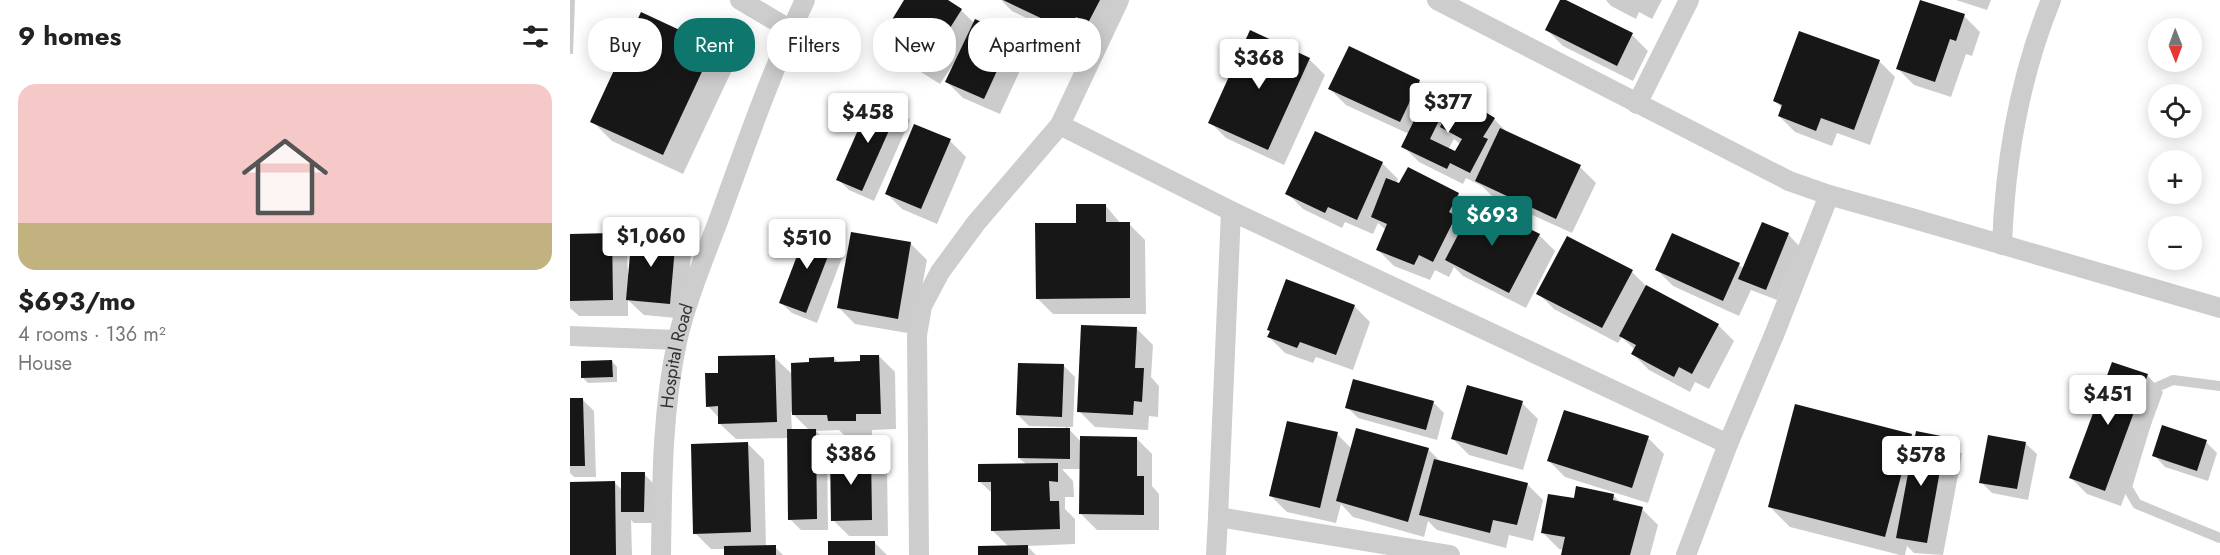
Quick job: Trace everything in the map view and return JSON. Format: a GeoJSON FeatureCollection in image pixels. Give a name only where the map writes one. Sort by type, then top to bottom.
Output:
{"type":"FeatureCollection","features":[{"type":"Feature","properties":{"kind":"street"},"geometry":{"type":"LineString","coordinates":[[740,0],[771,18]]}},
{"type":"Feature","properties":{"kind":"street","name":"Hospital Road"},"geometry":{"type":"LineString","coordinates":[[797,18],[805,0]]}},
{"type":"Feature","properties":{"kind":"street"},"geometry":{"type":"LineString","coordinates":[[919,555],[917,335],[922,306],[940,272],[976,223],[1060,125],[1119,0]]}},
{"type":"Feature","properties":{"kind":"street"},"geometry":{"type":"LineString","coordinates":[[1437,0],[1790,181],[1829,195],[2220,309]]}},
{"type":"Feature","properties":{"kind":"street"},"geometry":{"type":"LineString","coordinates":[[1636,104],[1689,0]]}},
{"type":"Feature","properties":{"kind":"street"},"geometry":{"type":"LineString","coordinates":[[2002,245],[2004,191],[2011,142],[2036,37],[2051,0]]}},
{"type":"Feature","properties":{"kind":"street","name":"Hospital Road"},"geometry":{"type":"LineString","coordinates":[[661,555],[666,409],[678,340],[724,203],[775,72]]}},
{"type":"Feature","properties":{"kind":"street"},"geometry":{"type":"LineString","coordinates":[[1060,125],[1231,211],[1728,444]]}},
{"type":"Feature","properties":{"kind":"street"},"geometry":{"type":"LineString","coordinates":[[1686,555],[1728,444],[1779,324],[1829,195]]}},
{"type":"Feature","properties":{"kind":"street"},"geometry":{"type":"LineString","coordinates":[[1216,555],[1231,211]]}},
{"type":"Feature","properties":{"kind":"street"},"geometry":{"type":"LineString","coordinates":[[570,336],[678,340]]}},
{"type":"Feature","properties":{"kind":"street"},"geometry":{"type":"LineString","coordinates":[[1218,517],[1450,555]]}},
{"type":"Feature","properties":{"kind":"lane"},"geometry":{"type":"LineString","coordinates":[[2220,386],[2173,380],[2157,387],[2127,487],[2137,504],[2220,538]]}},
{"type":"Feature","properties":{"kind":"building"},"geometry":{"type":"Polygon","coordinates":[[[904,0],[948,0],[962,9],[956,18],[893,18],[904,0]]]}},
{"type":"Feature","properties":{"kind":"building"},"geometry":{"type":"Polygon","coordinates":[[[1003,0],[1100,0],[1091,18],[1041,18],[1003,0]]]}},
{"type":"Feature","properties":{"kind":"building"},"geometry":{"type":"Polygon","coordinates":[[[1560,0],[1566,0],[1633,33],[1617,66],[1545,30],[1560,0]]]}},
{"type":"Feature","properties":{"kind":"building"},"geometry":{"type":"Polygon","coordinates":[[[1920,0],[1965,14],[1956,41],[1950,39],[1935,82],[1896,69],[1920,0]]]}},
{"type":"Feature","properties":{"kind":"building"},"geometry":{"type":"Polygon","coordinates":[[[641,12],[654,18],[638,18],[641,12]]]}},
{"type":"Feature","properties":{"kind":"building"},"geometry":{"type":"Polygon","coordinates":[[[662,22],[674,27],[674,72],[702,72],[663,155],[590,122],[613,72],[662,72],[662,22]]]}},
{"type":"Feature","properties":{"kind":"building"},"geometry":{"type":"Polygon","coordinates":[[[1250,30],[1310,58],[1268,150],[1208,123],[1250,30]]]}},
{"type":"Feature","properties":{"kind":"building"},"geometry":{"type":"Polygon","coordinates":[[[1799,31],[1880,60],[1854,130],[1821,118],[1816,131],[1778,116],[1782,105],[1773,101],[1799,31]]]}},
{"type":"Feature","properties":{"kind":"building"},"geometry":{"type":"Polygon","coordinates":[[[968,34],[968,72],[996,72],[984,99],[945,82],[950,72],[956,72],[956,59],[968,34]]]}},
{"type":"Feature","properties":{"kind":"building"},"geometry":{"type":"Polygon","coordinates":[[[1349,46],[1420,80],[1400,122],[1328,89],[1349,46]]]}},
{"type":"Feature","properties":{"kind":"building"},"geometry":{"type":"Polygon","coordinates":[[[1429,90],[1449,100],[1430,139],[1455,151],[1462,139],[1440,127],[1449,110],[1469,120],[1477,107],[1495,118],[1483,137],[1488,139],[1470,173],[1450,163],[1447,169],[1401,147],[1429,90]]]}},
{"type":"Feature","properties":{"kind":"building"},"geometry":{"type":"Polygon","coordinates":[[[873,96],[899,108],[862,191],[836,180],[873,96]]]}},
{"type":"Feature","properties":{"kind":"building"},"geometry":{"type":"Polygon","coordinates":[[[914,124],[951,139],[921,209],[885,194],[914,124]]]}},
{"type":"Feature","properties":{"kind":"building"},"geometry":{"type":"Polygon","coordinates":[[[1500,128],[1581,165],[1556,219],[1475,181],[1500,128]]]}},
{"type":"Feature","properties":{"kind":"building"},"geometry":{"type":"Polygon","coordinates":[[[1315,131],[1383,162],[1357,220],[1328,207],[1325,213],[1285,194],[1315,131]]]}},
{"type":"Feature","properties":{"kind":"building"},"geometry":{"type":"Polygon","coordinates":[[[1408,167],[1459,193],[1449,212],[1456,216],[1433,262],[1419,255],[1414,265],[1376,250],[1387,224],[1371,217],[1386,178],[1399,183],[1408,167]]]}},
{"type":"Feature","properties":{"kind":"building"},"geometry":{"type":"Polygon","coordinates":[[[1475,202],[1540,234],[1509,293],[1445,260],[1475,202]]]}},
{"type":"Feature","properties":{"kind":"building"},"geometry":{"type":"Polygon","coordinates":[[[1076,204],[1106,204],[1106,222],[1130,222],[1130,298],[1036,299],[1035,223],[1076,223],[1076,204]]]}},
{"type":"Feature","properties":{"kind":"building"},"geometry":{"type":"Polygon","coordinates":[[[1762,222],[1789,233],[1766,290],[1738,279],[1762,222]]]}},
{"type":"Feature","properties":{"kind":"building"},"geometry":{"type":"Polygon","coordinates":[[[808,227],[835,238],[806,313],[779,303],[808,227]]]}},
{"type":"Feature","properties":{"kind":"building"},"geometry":{"type":"Polygon","coordinates":[[[632,232],[676,236],[670,304],[626,300],[632,232]]]}},
{"type":"Feature","properties":{"kind":"building"},"geometry":{"type":"Polygon","coordinates":[[[851,232],[911,242],[898,319],[837,308],[851,232]]]}},
{"type":"Feature","properties":{"kind":"building"},"geometry":{"type":"Polygon","coordinates":[[[612,233],[613,300],[570,301],[570,234],[612,233]]]}},
{"type":"Feature","properties":{"kind":"building"},"geometry":{"type":"Polygon","coordinates":[[[1672,233],[1740,263],[1723,301],[1655,270],[1672,233]]]}},
{"type":"Feature","properties":{"kind":"building"},"geometry":{"type":"Polygon","coordinates":[[[1567,236],[1633,270],[1602,328],[1536,294],[1567,236]]]}},
{"type":"Feature","properties":{"kind":"building"},"geometry":{"type":"Polygon","coordinates":[[[1286,279],[1355,305],[1336,355],[1300,342],[1297,348],[1267,337],[1270,331],[1267,330],[1286,279]]]}},
{"type":"Feature","properties":{"kind":"building"},"geometry":{"type":"Polygon","coordinates":[[[1646,285],[1719,324],[1692,374],[1679,367],[1674,377],[1631,354],[1636,345],[1619,336],[1646,285]]]}},
{"type":"Feature","properties":{"kind":"building"},"geometry":{"type":"Polygon","coordinates":[[[1081,325],[1137,327],[1135,368],[1144,368],[1142,402],[1134,401],[1133,415],[1077,412],[1081,325]]]}},
{"type":"Feature","properties":{"kind":"building"},"geometry":{"type":"Polygon","coordinates":[[[775,355],[777,422],[718,424],[718,406],[706,407],[705,373],[718,373],[718,356],[775,355]]]}},
{"type":"Feature","properties":{"kind":"building"},"geometry":{"type":"Polygon","coordinates":[[[860,355],[879,355],[881,414],[856,414],[856,421],[828,421],[827,415],[792,415],[791,363],[809,362],[809,358],[834,357],[834,362],[860,361],[860,355]]]}},
{"type":"Feature","properties":{"kind":"building"},"geometry":{"type":"Polygon","coordinates":[[[612,360],[613,377],[581,378],[581,361],[612,360]]]}},
{"type":"Feature","properties":{"kind":"building"},"geometry":{"type":"Polygon","coordinates":[[[2112,362],[2148,374],[2105,491],[2069,478],[2112,362]]]}},
{"type":"Feature","properties":{"kind":"building"},"geometry":{"type":"Polygon","coordinates":[[[1018,363],[1064,364],[1062,417],[1016,415],[1018,363]]]}},
{"type":"Feature","properties":{"kind":"building"},"geometry":{"type":"Polygon","coordinates":[[[1353,379],[1434,401],[1426,430],[1345,408],[1353,379]]]}},
{"type":"Feature","properties":{"kind":"building"},"geometry":{"type":"Polygon","coordinates":[[[1467,385],[1523,401],[1507,455],[1451,439],[1467,385]]]}},
{"type":"Feature","properties":{"kind":"building"},"geometry":{"type":"Polygon","coordinates":[[[570,398],[583,398],[585,466],[570,466],[570,398]]]}},
{"type":"Feature","properties":{"kind":"building"},"geometry":{"type":"Polygon","coordinates":[[[1795,404],[1912,434],[1885,537],[1768,507],[1795,404]]]}},
{"type":"Feature","properties":{"kind":"building"},"geometry":{"type":"Polygon","coordinates":[[[1564,410],[1649,436],[1632,488],[1547,461],[1564,410]]]}},
{"type":"Feature","properties":{"kind":"building"},"geometry":{"type":"Polygon","coordinates":[[[1287,421],[1338,432],[1320,508],[1269,496],[1287,421]]]}},
{"type":"Feature","properties":{"kind":"building"},"geometry":{"type":"Polygon","coordinates":[[[2162,425],[2207,440],[2197,471],[2152,456],[2162,425]]]}},
{"type":"Feature","properties":{"kind":"building"},"geometry":{"type":"Polygon","coordinates":[[[1018,428],[1070,428],[1070,459],[1018,458],[1018,428]]]}},
{"type":"Feature","properties":{"kind":"building"},"geometry":{"type":"Polygon","coordinates":[[[1356,428],[1429,448],[1408,522],[1336,501],[1356,428]]]}},
{"type":"Feature","properties":{"kind":"building"},"geometry":{"type":"Polygon","coordinates":[[[787,429],[816,429],[817,519],[788,520],[787,429]]]}},
{"type":"Feature","properties":{"kind":"building"},"geometry":{"type":"Polygon","coordinates":[[[1916,431],[1946,437],[1927,543],[1896,538],[1916,431]]]}},
{"type":"Feature","properties":{"kind":"building"},"geometry":{"type":"Polygon","coordinates":[[[1988,435],[2026,442],[2017,489],[1979,483],[1988,435]]]}},
{"type":"Feature","properties":{"kind":"building"},"geometry":{"type":"Polygon","coordinates":[[[1080,436],[1137,437],[1137,476],[1144,476],[1144,515],[1079,514],[1080,436]]]}},
{"type":"Feature","properties":{"kind":"building"},"geometry":{"type":"Polygon","coordinates":[[[748,442],[751,532],[693,534],[691,444],[748,442]]]}},
{"type":"Feature","properties":{"kind":"building"},"geometry":{"type":"Polygon","coordinates":[[[871,451],[872,520],[831,521],[830,452],[871,451]]]}},
{"type":"Feature","properties":{"kind":"building"},"geometry":{"type":"Polygon","coordinates":[[[1434,459],[1528,483],[1517,525],[1493,520],[1490,533],[1419,515],[1434,459]]]}},
{"type":"Feature","properties":{"kind":"building"},"geometry":{"type":"Polygon","coordinates":[[[1058,463],[1058,482],[1049,481],[1050,501],[1059,501],[1060,529],[991,531],[991,482],[978,482],[978,464],[1058,463]]]}},
{"type":"Feature","properties":{"kind":"building"},"geometry":{"type":"Polygon","coordinates":[[[621,472],[645,472],[644,512],[621,512],[621,472]]]}},
{"type":"Feature","properties":{"kind":"building"},"geometry":{"type":"Polygon","coordinates":[[[615,481],[616,555],[570,555],[570,482],[615,481]]]}},
{"type":"Feature","properties":{"kind":"building"},"geometry":{"type":"Polygon","coordinates":[[[1576,486],[1614,494],[1613,500],[1643,507],[1630,555],[1561,555],[1565,537],[1541,533],[1548,494],[1574,498],[1576,486]]]}},
{"type":"Feature","properties":{"kind":"building"},"geometry":{"type":"Polygon","coordinates":[[[828,541],[875,541],[875,555],[828,555],[828,541]]]}},
{"type":"Feature","properties":{"kind":"building"},"geometry":{"type":"Polygon","coordinates":[[[776,545],[776,555],[724,555],[724,546],[776,545]]]}},
{"type":"Feature","properties":{"kind":"building"},"geometry":{"type":"Polygon","coordinates":[[[1028,545],[1028,555],[978,555],[978,546],[1028,545]]]}}]}
